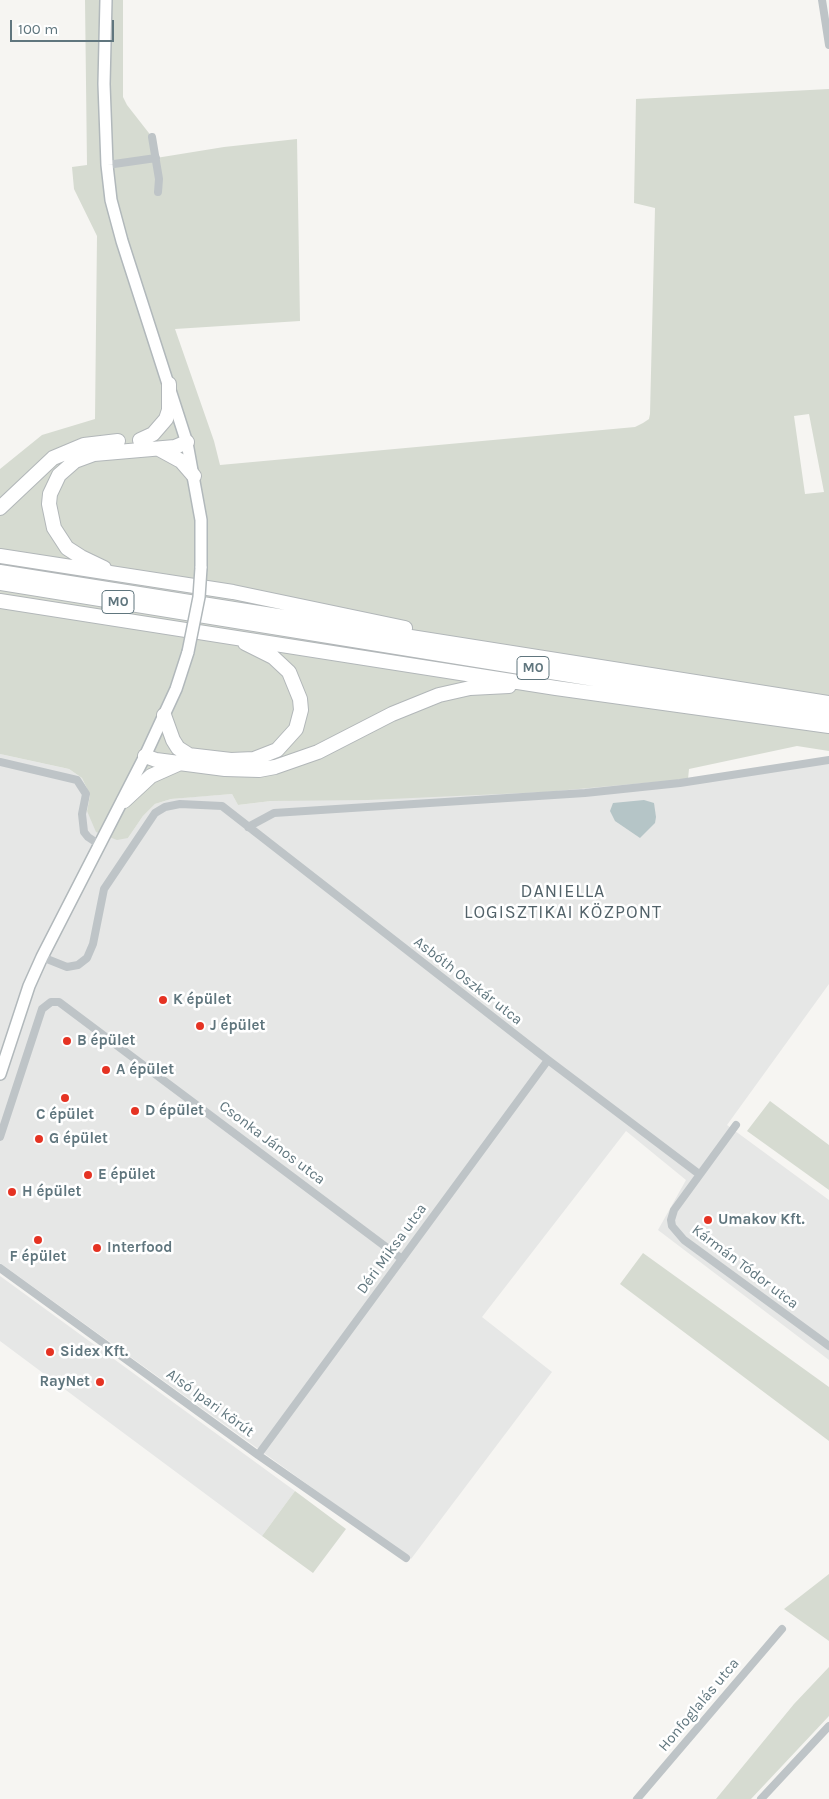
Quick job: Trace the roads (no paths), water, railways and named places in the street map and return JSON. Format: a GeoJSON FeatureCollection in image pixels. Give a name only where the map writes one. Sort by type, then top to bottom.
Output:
{"type":"FeatureCollection","features":[{"type":"Feature","properties":{"kind":"highway"},"geometry":{"type":"LineString","coordinates":[[140,440],[153,434],[166,419],[169,410],[169,384]]}},
{"type":"Feature","properties":{"kind":"highway"},"geometry":{"type":"LineString","coordinates":[[0,508],[42,466],[62,454],[84,445],[171,437],[186,441]]}},
{"type":"Feature","properties":{"kind":"highway"},"geometry":{"type":"LineString","coordinates":[[148,579],[93,564],[67,548],[54,528],[49,504],[54,483],[66,467],[75,461],[94,454],[176,446],[186,441]]}},
{"type":"Feature","properties":{"kind":"highway"},"geometry":{"type":"LineString","coordinates":[[153,448],[172,455],[194,476]]}},
{"type":"Feature","properties":{"kind":"highway"},"geometry":{"type":"LineString","coordinates":[[0,556],[306,606],[419,631],[456,643]]}},
{"type":"Feature","properties":{"kind":"highway","name":"M0"},"geometry":{"type":"LineString","coordinates":[[0,572],[829,703]]}},
{"type":"Feature","properties":{"kind":"highway","name":"M0"},"geometry":{"type":"LineString","coordinates":[[0,583],[829,716]]}},
{"type":"Feature","properties":{"kind":"highway"},"geometry":{"type":"LineString","coordinates":[[0,601],[556,688],[829,726]]}},
{"type":"Feature","properties":{"kind":"highway"},"geometry":{"type":"LineString","coordinates":[[145,756],[185,759],[254,759],[277,750],[293,734],[299,722],[300,699],[297,687],[283,665],[261,650],[214,634]]}},
{"type":"Feature","properties":{"kind":"highway"},"geometry":{"type":"LineString","coordinates":[[124,801],[151,776],[185,759],[242,770],[275,767],[318,752],[392,714],[439,695],[486,686],[556,688]]}},
{"type":"Feature","properties":{"kind":"highway"},"geometry":{"type":"LineString","coordinates":[[164,715],[173,740],[185,759]]}},
{"type":"Feature","properties":{"kind":"main road"},"geometry":{"type":"LineString","coordinates":[[0,1074],[42,957],[124,801],[164,715],[188,652],[201,568],[201,520],[186,441],[122,242],[112,200],[107,165],[104,84],[106,0]]}},
{"type":"Feature","properties":{"kind":"street"},"geometry":{"type":"LineString","coordinates":[[822,0],[829,45]]}},
{"type":"Feature","properties":{"kind":"street"},"geometry":{"type":"LineString","coordinates":[[152,137],[156,158],[158,192]]}},
{"type":"Feature","properties":{"kind":"street"},"geometry":{"type":"LineString","coordinates":[[107,165],[156,158]]}},
{"type":"Feature","properties":{"kind":"street"},"geometry":{"type":"LineString","coordinates":[[248,827],[274,813],[511,800],[585,793],[680,783],[829,760]]}},
{"type":"Feature","properties":{"kind":"street"},"geometry":{"type":"LineString","coordinates":[[0,762],[77,780],[86,794],[82,814],[84,832],[100,845]]}},
{"type":"Feature","properties":{"kind":"street","name":"Asbóth Oszkár utca"},"geometry":{"type":"LineString","coordinates":[[42,957],[67,967],[78,965],[86,958],[93,944],[104,889],[155,813],[165,807],[180,804],[222,806],[548,1060],[699,1174]]}},
{"type":"Feature","properties":{"kind":"street","name":"Csonka János utca"},"geometry":{"type":"LineString","coordinates":[[0,1137],[42,1009],[50,1002],[59,1002],[402,1259]]}},
{"type":"Feature","properties":{"kind":"street","name":"Déri Miksa utca"},"geometry":{"type":"LineString","coordinates":[[258,1455],[548,1060]]}},
{"type":"Feature","properties":{"kind":"street","name":"Kármán Tódor utca"},"geometry":{"type":"LineString","coordinates":[[736,1125],[674,1210],[671,1220],[674,1230],[684,1240],[829,1346]]}},
{"type":"Feature","properties":{"kind":"street","name":"Alsó Ipari körút"},"geometry":{"type":"LineString","coordinates":[[0,1268],[258,1455],[406,1558]]}},
{"type":"Feature","properties":{"kind":"street","name":"Honfoglalás utca"},"geometry":{"type":"LineString","coordinates":[[637,1799],[782,1629]]}},
{"type":"Feature","properties":{"kind":"street"},"geometry":{"type":"LineString","coordinates":[[762,1799],[829,1726]]}},
{"type":"Feature","properties":{"kind":"place","name":"K épület"},"geometry":{"type":"Point","coordinates":[163,1000]}},
{"type":"Feature","properties":{"kind":"place","name":"J épület"},"geometry":{"type":"Point","coordinates":[200,1026]}},
{"type":"Feature","properties":{"kind":"place","name":"B épület"},"geometry":{"type":"Point","coordinates":[67,1041]}},
{"type":"Feature","properties":{"kind":"place","name":"A épület"},"geometry":{"type":"Point","coordinates":[106,1070]}},
{"type":"Feature","properties":{"kind":"place","name":"C épület"},"geometry":{"type":"Point","coordinates":[65,1098]}},
{"type":"Feature","properties":{"kind":"place","name":"D épület"},"geometry":{"type":"Point","coordinates":[135,1111]}},
{"type":"Feature","properties":{"kind":"place","name":"G épület"},"geometry":{"type":"Point","coordinates":[39,1139]}},
{"type":"Feature","properties":{"kind":"place","name":"E épület"},"geometry":{"type":"Point","coordinates":[88,1175]}},
{"type":"Feature","properties":{"kind":"place","name":"H épület"},"geometry":{"type":"Point","coordinates":[12,1192]}},
{"type":"Feature","properties":{"kind":"place","name":"Umakov Kft."},"geometry":{"type":"Point","coordinates":[708,1220]}},
{"type":"Feature","properties":{"kind":"place","name":"F épület"},"geometry":{"type":"Point","coordinates":[38,1240]}},
{"type":"Feature","properties":{"kind":"place","name":"Interfood"},"geometry":{"type":"Point","coordinates":[97,1248]}},
{"type":"Feature","properties":{"kind":"place","name":"Sidex Kft."},"geometry":{"type":"Point","coordinates":[50,1352]}},
{"type":"Feature","properties":{"kind":"place","name":"RayNet"},"geometry":{"type":"Point","coordinates":[100,1382]}},
{"type":"Feature","properties":{"kind":"district","name":"DANIELLA LOGISZTIKAI KÖZPONT"},"geometry":{"type":"Point","coordinates":[563,902]}}]}
